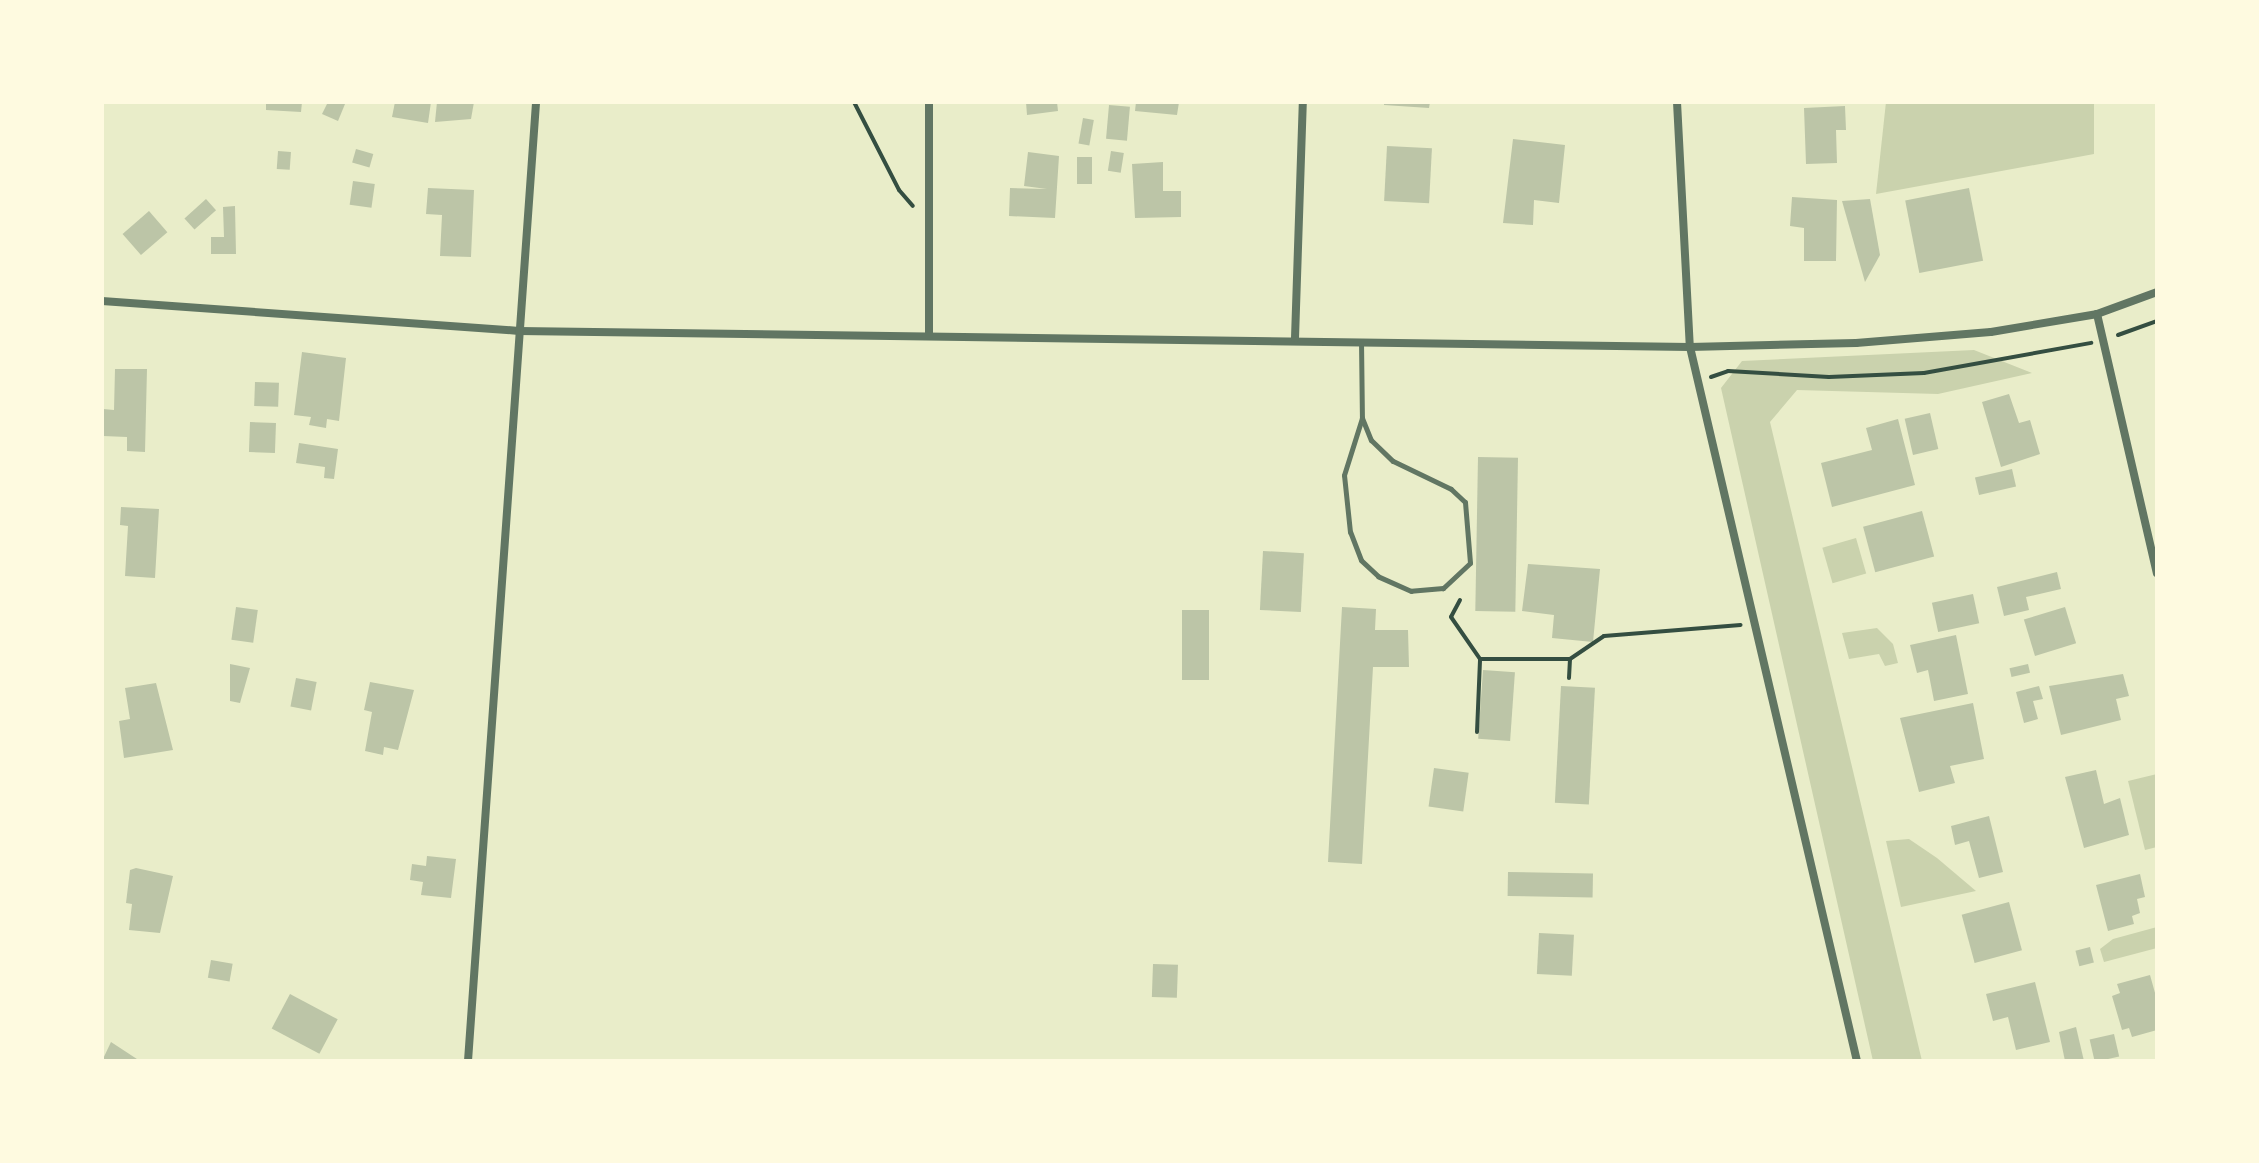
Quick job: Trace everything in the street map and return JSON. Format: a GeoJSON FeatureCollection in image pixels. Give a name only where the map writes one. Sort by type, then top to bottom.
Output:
{"type":"FeatureCollection","features":[{"type":"Feature","properties":{"kind":"street"},"geometry":{"type":"LineString","coordinates":[[468,1061],[536,102]]}},
{"type":"Feature","properties":{"kind":"street"},"geometry":{"type":"LineString","coordinates":[[929,102],[929,336]]}},
{"type":"Feature","properties":{"kind":"street"},"geometry":{"type":"LineString","coordinates":[[1295,338],[1303,102]]}},
{"type":"Feature","properties":{"kind":"street"},"geometry":{"type":"LineString","coordinates":[[1677,102],[1690,347],[1857,1061]]}},
{"type":"Feature","properties":{"kind":"street"},"geometry":{"type":"LineString","coordinates":[[102,301],[519,331],[1295,338],[1690,347],[1976,334],[2097,314],[2157,292]]}},
{"type":"Feature","properties":{"kind":"street"},"geometry":{"type":"LineString","coordinates":[[2097,314],[2157,573]]}},
{"type":"Feature","properties":{"kind":"lane"},"geometry":{"type":"LineString","coordinates":[[1361,340],[1362,418],[1344,475],[1350,532],[1361,560],[1378,576],[1411,591],[1443,588],[1470,563],[1465,502],[1451,489],[1393,461],[1371,440],[1362,418]]}},
{"type":"Feature","properties":{"kind":"path"},"geometry":{"type":"LineString","coordinates":[[854,102],[899,190],[928,223]]}},
{"type":"Feature","properties":{"kind":"path"},"geometry":{"type":"LineString","coordinates":[[1698,381],[1728,371],[1829,377],[1924,373],[2104,341],[2157,321]]}},
{"type":"Feature","properties":{"kind":"path"},"geometry":{"type":"LineString","coordinates":[[1460,600],[1451,617],[1480,659],[1477,732]]}},
{"type":"Feature","properties":{"kind":"path"},"geometry":{"type":"LineString","coordinates":[[1480,659],[1570,659],[1604,636],[1755,624]]}},
{"type":"Feature","properties":{"kind":"path"},"geometry":{"type":"LineString","coordinates":[[1569,678],[1570,659]]}},
{"type":"Feature","properties":{"kind":"green space"},"geometry":{"type":"Polygon","coordinates":[[[1886,102],[2094,102],[2094,154],[1876,194],[1886,102]]]}},
{"type":"Feature","properties":{"kind":"green space"},"geometry":{"type":"Polygon","coordinates":[[[1974,350],[2032,373],[1938,394],[1797,390],[1770,422],[1922,1061],[1873,1061],[1721,388],[1742,361],[1974,350]]]}},
{"type":"Feature","properties":{"kind":"green space"},"geometry":{"type":"Polygon","coordinates":[[[1856,538],[1866,574],[1833,583],[1822,548],[1856,538]]]}},
{"type":"Feature","properties":{"kind":"green space"},"geometry":{"type":"Polygon","coordinates":[[[1877,628],[1893,644],[1898,663],[1885,666],[1879,654],[1849,659],[1842,633],[1877,628]]]}},
{"type":"Feature","properties":{"kind":"green space"},"geometry":{"type":"Polygon","coordinates":[[[2157,774],[2157,847],[2145,850],[2128,781],[2157,774]]]}},
{"type":"Feature","properties":{"kind":"green space"},"geometry":{"type":"Polygon","coordinates":[[[1909,839],[1976,891],[1901,907],[1886,841],[1909,839]]]}},
{"type":"Feature","properties":{"kind":"green space"},"geometry":{"type":"Polygon","coordinates":[[[2157,927],[2157,948],[2104,962],[2100,949],[2113,939],[2157,927]]]}},
{"type":"Feature","properties":{"kind":"building"},"geometry":{"type":"Polygon","coordinates":[[[266,102],[302,102],[301,112],[266,110],[266,102]]]}},
{"type":"Feature","properties":{"kind":"building"},"geometry":{"type":"Polygon","coordinates":[[[328,102],[345,104],[338,121],[322,114],[328,102]]]}},
{"type":"Feature","properties":{"kind":"building"},"geometry":{"type":"Polygon","coordinates":[[[395,102],[431,102],[428,123],[392,117],[395,102]]]}},
{"type":"Feature","properties":{"kind":"building"},"geometry":{"type":"Polygon","coordinates":[[[437,102],[474,102],[471,119],[435,122],[437,102]]]}},
{"type":"Feature","properties":{"kind":"building"},"geometry":{"type":"Polygon","coordinates":[[[1026,102],[1057,102],[1058,111],[1027,115],[1026,102]]]}},
{"type":"Feature","properties":{"kind":"building"},"geometry":{"type":"Polygon","coordinates":[[[1136,102],[1179,102],[1177,115],[1135,111],[1136,102]]]}},
{"type":"Feature","properties":{"kind":"building"},"geometry":{"type":"Polygon","coordinates":[[[1384,102],[1430,102],[1429,108],[1384,105],[1384,102]]]}},
{"type":"Feature","properties":{"kind":"building"},"geometry":{"type":"Polygon","coordinates":[[[1109,105],[1130,107],[1127,141],[1106,139],[1109,105]]]}},
{"type":"Feature","properties":{"kind":"building"},"geometry":{"type":"Polygon","coordinates":[[[1845,106],[1846,130],[1836,130],[1837,163],[1806,164],[1804,108],[1845,106]]]}},
{"type":"Feature","properties":{"kind":"building"},"geometry":{"type":"Polygon","coordinates":[[[1083,118],[1094,120],[1089,146],[1078,144],[1083,118]]]}},
{"type":"Feature","properties":{"kind":"building"},"geometry":{"type":"Polygon","coordinates":[[[1513,139],[1565,145],[1559,203],[1534,200],[1533,225],[1503,223],[1513,139]]]}},
{"type":"Feature","properties":{"kind":"building"},"geometry":{"type":"Polygon","coordinates":[[[1387,146],[1432,148],[1429,203],[1384,201],[1387,146]]]}},
{"type":"Feature","properties":{"kind":"building"},"geometry":{"type":"Polygon","coordinates":[[[356,149],[373,154],[369,167],[352,162],[356,149]]]}},
{"type":"Feature","properties":{"kind":"building"},"geometry":{"type":"Polygon","coordinates":[[[278,151],[291,152],[290,170],[277,169],[278,151]]]}},
{"type":"Feature","properties":{"kind":"building"},"geometry":{"type":"Polygon","coordinates":[[[1111,151],[1124,153],[1121,173],[1108,171],[1111,151]]]}},
{"type":"Feature","properties":{"kind":"building"},"geometry":{"type":"Polygon","coordinates":[[[1028,152],[1059,156],[1055,218],[1009,216],[1010,188],[1047,189],[1024,186],[1028,152]]]}},
{"type":"Feature","properties":{"kind":"building"},"geometry":{"type":"Polygon","coordinates":[[[1077,157],[1092,157],[1092,184],[1077,184],[1077,157]]]}},
{"type":"Feature","properties":{"kind":"building"},"geometry":{"type":"Polygon","coordinates":[[[1163,162],[1163,191],[1181,191],[1181,217],[1135,218],[1132,164],[1163,162]]]}},
{"type":"Feature","properties":{"kind":"building"},"geometry":{"type":"Polygon","coordinates":[[[353,181],[375,184],[371,208],[350,205],[353,181]]]}},
{"type":"Feature","properties":{"kind":"building"},"geometry":{"type":"Polygon","coordinates":[[[428,188],[474,190],[471,257],[440,256],[442,215],[426,214],[428,188]]]}},
{"type":"Feature","properties":{"kind":"building"},"geometry":{"type":"Polygon","coordinates":[[[1969,188],[1983,261],[1919,273],[1905,200],[1969,188]]]}},
{"type":"Feature","properties":{"kind":"building"},"geometry":{"type":"Polygon","coordinates":[[[1792,197],[1837,200],[1836,261],[1804,261],[1804,228],[1790,226],[1792,197]]]}},
{"type":"Feature","properties":{"kind":"building"},"geometry":{"type":"Polygon","coordinates":[[[206,199],[216,210],[194,230],[184,218],[206,199]]]}},
{"type":"Feature","properties":{"kind":"building"},"geometry":{"type":"Polygon","coordinates":[[[1870,199],[1880,255],[1865,282],[1842,201],[1870,199]]]}},
{"type":"Feature","properties":{"kind":"building"},"geometry":{"type":"Polygon","coordinates":[[[235,206],[236,254],[211,254],[211,237],[224,237],[223,207],[235,206]]]}},
{"type":"Feature","properties":{"kind":"building"},"geometry":{"type":"Polygon","coordinates":[[[149,211],[167,232],[141,255],[123,234],[149,211]]]}},
{"type":"Feature","properties":{"kind":"building"},"geometry":{"type":"Polygon","coordinates":[[[302,352],[346,358],[339,421],[327,419],[326,428],[309,425],[311,417],[294,415],[302,352]]]}},
{"type":"Feature","properties":{"kind":"building"},"geometry":{"type":"Polygon","coordinates":[[[115,369],[147,369],[145,452],[127,451],[127,437],[103,436],[103,409],[114,410],[115,369]]]}},
{"type":"Feature","properties":{"kind":"building"},"geometry":{"type":"Polygon","coordinates":[[[255,382],[279,383],[278,407],[254,406],[255,382]]]}},
{"type":"Feature","properties":{"kind":"building"},"geometry":{"type":"Polygon","coordinates":[[[2009,394],[2019,423],[2030,420],[2040,454],[2001,467],[1982,402],[2009,394]]]}},
{"type":"Feature","properties":{"kind":"building"},"geometry":{"type":"Polygon","coordinates":[[[1930,413],[1938,449],[1913,455],[1905,419],[1930,413]]]}},
{"type":"Feature","properties":{"kind":"building"},"geometry":{"type":"Polygon","coordinates":[[[1898,419],[1915,485],[1832,507],[1821,463],[1872,450],[1866,428],[1898,419]]]}},
{"type":"Feature","properties":{"kind":"building"},"geometry":{"type":"Polygon","coordinates":[[[250,422],[276,423],[275,453],[249,452],[250,422]]]}},
{"type":"Feature","properties":{"kind":"building"},"geometry":{"type":"Polygon","coordinates":[[[299,443],[338,449],[334,479],[324,478],[325,467],[296,463],[299,443]]]}},
{"type":"Feature","properties":{"kind":"building"},"geometry":{"type":"Polygon","coordinates":[[[1478,457],[1518,458],[1515,612],[1475,611],[1478,457]]]}},
{"type":"Feature","properties":{"kind":"building"},"geometry":{"type":"Polygon","coordinates":[[[2012,469],[2016,487],[1979,495],[1975,478],[2012,469]]]}},
{"type":"Feature","properties":{"kind":"building"},"geometry":{"type":"Polygon","coordinates":[[[121,507],[159,509],[155,578],[125,576],[128,526],[120,525],[121,507]]]}},
{"type":"Feature","properties":{"kind":"building"},"geometry":{"type":"Polygon","coordinates":[[[1922,511],[1934,556],[1875,572],[1863,527],[1922,511]]]}},
{"type":"Feature","properties":{"kind":"building"},"geometry":{"type":"Polygon","coordinates":[[[1263,551],[1304,553],[1301,612],[1260,610],[1263,551]]]}},
{"type":"Feature","properties":{"kind":"building"},"geometry":{"type":"Polygon","coordinates":[[[1528,564],[1600,569],[1593,642],[1552,638],[1554,615],[1522,611],[1528,564]]]}},
{"type":"Feature","properties":{"kind":"building"},"geometry":{"type":"Polygon","coordinates":[[[2057,572],[2061,589],[2026,597],[2029,610],[2004,616],[1997,587],[2057,572]]]}},
{"type":"Feature","properties":{"kind":"building"},"geometry":{"type":"Polygon","coordinates":[[[1973,594],[1979,623],[1938,632],[1932,603],[1973,594]]]}},
{"type":"Feature","properties":{"kind":"building"},"geometry":{"type":"Polygon","coordinates":[[[236,607],[258,610],[253,643],[231,640],[236,607]]]}},
{"type":"Feature","properties":{"kind":"building"},"geometry":{"type":"Polygon","coordinates":[[[1342,607],[1376,609],[1375,630],[1408,630],[1409,667],[1373,667],[1362,864],[1328,862],[1342,607]]]}},
{"type":"Feature","properties":{"kind":"building"},"geometry":{"type":"Polygon","coordinates":[[[2065,607],[2076,643],[2035,656],[2024,620],[2065,607]]]}},
{"type":"Feature","properties":{"kind":"building"},"geometry":{"type":"Polygon","coordinates":[[[1182,610],[1209,610],[1209,680],[1182,680],[1182,610]]]}},
{"type":"Feature","properties":{"kind":"building"},"geometry":{"type":"Polygon","coordinates":[[[1956,635],[1968,694],[1934,701],[1928,670],[1917,673],[1910,645],[1956,635]]]}},
{"type":"Feature","properties":{"kind":"building"},"geometry":{"type":"Polygon","coordinates":[[[230,664],[250,668],[240,703],[230,701],[230,664]]]}},
{"type":"Feature","properties":{"kind":"building"},"geometry":{"type":"Polygon","coordinates":[[[2028,664],[2030,673],[2012,677],[2009,668],[2028,664]]]}},
{"type":"Feature","properties":{"kind":"building"},"geometry":{"type":"Polygon","coordinates":[[[1483,670],[1515,672],[1510,741],[1478,739],[1483,670]]]}},
{"type":"Feature","properties":{"kind":"building"},"geometry":{"type":"Polygon","coordinates":[[[2123,674],[2129,696],[2116,699],[2121,720],[2061,735],[2049,686],[2123,674]]]}},
{"type":"Feature","properties":{"kind":"building"},"geometry":{"type":"Polygon","coordinates":[[[296,678],[317,682],[311,710],[290,706],[296,678]]]}},
{"type":"Feature","properties":{"kind":"building"},"geometry":{"type":"Polygon","coordinates":[[[370,682],[414,690],[398,750],[384,747],[383,755],[365,751],[372,712],[364,710],[370,682]]]}},
{"type":"Feature","properties":{"kind":"building"},"geometry":{"type":"Polygon","coordinates":[[[156,683],[173,750],[124,758],[119,721],[130,719],[125,688],[156,683]]]}},
{"type":"Feature","properties":{"kind":"building"},"geometry":{"type":"Polygon","coordinates":[[[1561,686],[1595,688],[1589,805],[1555,803],[1561,686]]]}},
{"type":"Feature","properties":{"kind":"building"},"geometry":{"type":"Polygon","coordinates":[[[2039,686],[2043,699],[2033,701],[2038,719],[2024,723],[2016,692],[2039,686]]]}},
{"type":"Feature","properties":{"kind":"building"},"geometry":{"type":"Polygon","coordinates":[[[1973,703],[1984,759],[1950,766],[1955,783],[1919,792],[1900,718],[1973,703]]]}},
{"type":"Feature","properties":{"kind":"building"},"geometry":{"type":"Polygon","coordinates":[[[1434,768],[1469,773],[1463,811],[1429,807],[1434,768]]]}},
{"type":"Feature","properties":{"kind":"building"},"geometry":{"type":"Polygon","coordinates":[[[2096,770],[2104,804],[2120,798],[2129,835],[2084,848],[2065,777],[2096,770]]]}},
{"type":"Feature","properties":{"kind":"building"},"geometry":{"type":"Polygon","coordinates":[[[1989,816],[2003,872],[1979,878],[1969,841],[1955,845],[1951,826],[1989,816]]]}},
{"type":"Feature","properties":{"kind":"building"},"geometry":{"type":"Polygon","coordinates":[[[427,856],[456,859],[451,898],[421,895],[423,882],[410,880],[412,864],[426,866],[427,856]]]}},
{"type":"Feature","properties":{"kind":"building"},"geometry":{"type":"Polygon","coordinates":[[[136,868],[173,876],[160,933],[129,930],[132,904],[126,903],[130,870],[136,868]]]}},
{"type":"Feature","properties":{"kind":"building"},"geometry":{"type":"Polygon","coordinates":[[[1508,872],[1593,873],[1593,897],[1508,896],[1508,872]]]}},
{"type":"Feature","properties":{"kind":"building"},"geometry":{"type":"Polygon","coordinates":[[[2140,874],[2145,897],[2137,899],[2140,913],[2132,916],[2134,924],[2108,931],[2096,885],[2140,874]]]}},
{"type":"Feature","properties":{"kind":"building"},"geometry":{"type":"Polygon","coordinates":[[[2009,902],[2022,950],[1975,963],[1962,915],[2009,902]]]}},
{"type":"Feature","properties":{"kind":"building"},"geometry":{"type":"Polygon","coordinates":[[[1539,933],[1574,935],[1572,976],[1537,974],[1539,933]]]}},
{"type":"Feature","properties":{"kind":"building"},"geometry":{"type":"Polygon","coordinates":[[[2090,947],[2094,963],[2079,966],[2075,951],[2090,947]]]}},
{"type":"Feature","properties":{"kind":"building"},"geometry":{"type":"Polygon","coordinates":[[[211,960],[233,964],[230,982],[208,978],[211,960]]]}},
{"type":"Feature","properties":{"kind":"building"},"geometry":{"type":"Polygon","coordinates":[[[1153,964],[1178,965],[1177,998],[1152,997],[1153,964]]]}},
{"type":"Feature","properties":{"kind":"building"},"geometry":{"type":"Polygon","coordinates":[[[2150,975],[2157,1000],[2157,1030],[2132,1037],[2129,1028],[2122,1030],[2112,996],[2120,993],[2117,984],[2150,975]]]}},
{"type":"Feature","properties":{"kind":"building"},"geometry":{"type":"Polygon","coordinates":[[[2035,982],[2050,1042],[2016,1050],[2008,1017],[1993,1021],[1986,994],[2035,982]]]}},
{"type":"Feature","properties":{"kind":"building"},"geometry":{"type":"Polygon","coordinates":[[[290,994],[338,1019],[319,1054],[272,1028],[290,994]]]}},
{"type":"Feature","properties":{"kind":"building"},"geometry":{"type":"Polygon","coordinates":[[[2076,1027],[2084,1061],[2065,1061],[2059,1032],[2076,1027]]]}},
{"type":"Feature","properties":{"kind":"building"},"geometry":{"type":"Polygon","coordinates":[[[2114,1034],[2119,1056],[2095,1061],[2090,1040],[2114,1034]]]}},
{"type":"Feature","properties":{"kind":"building"},"geometry":{"type":"Polygon","coordinates":[[[111,1042],[140,1061],[102,1061],[111,1042]]]}}]}
